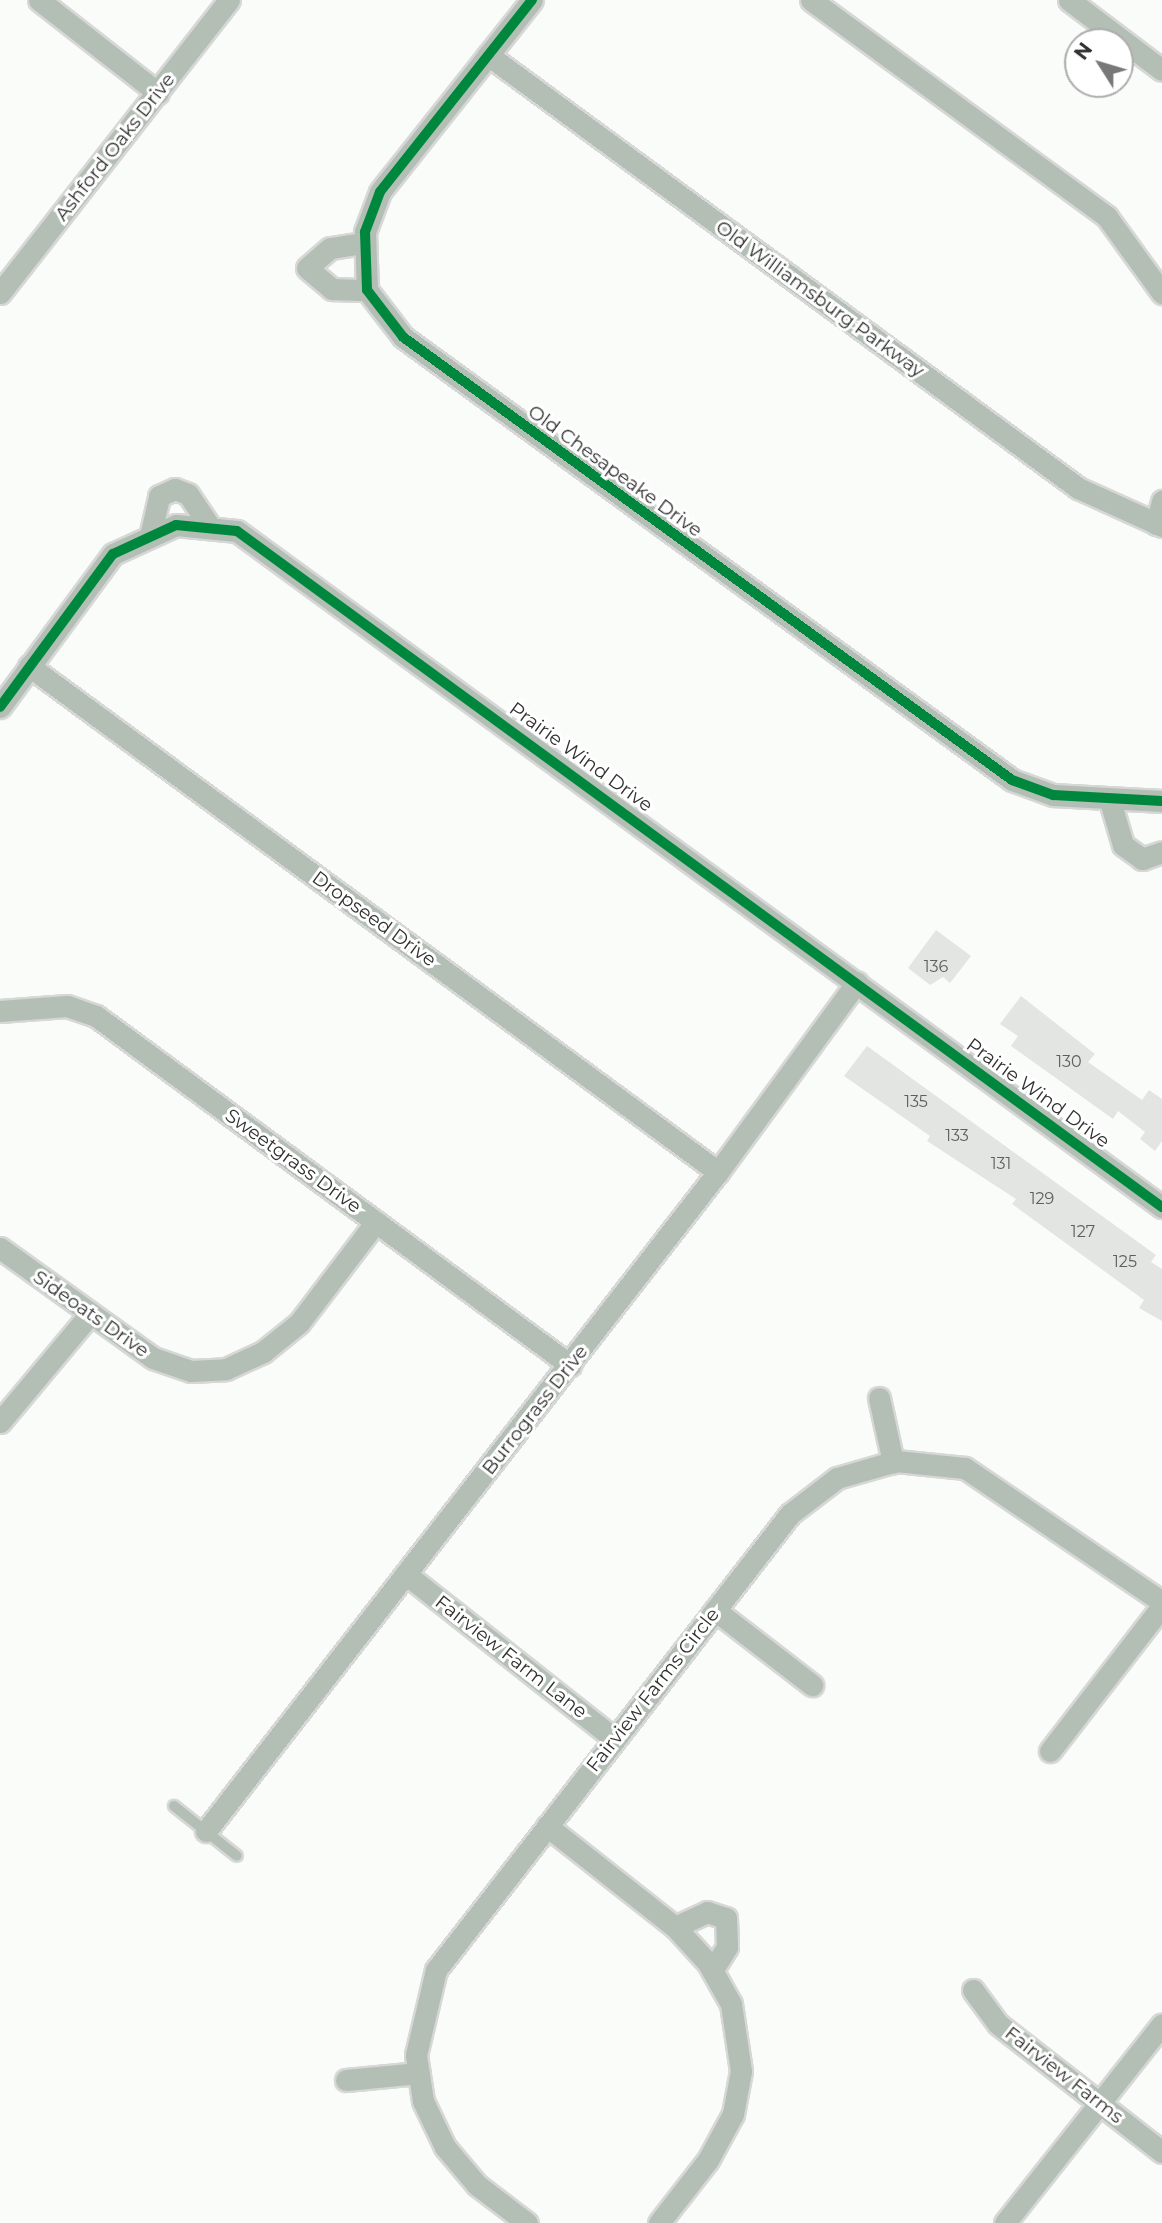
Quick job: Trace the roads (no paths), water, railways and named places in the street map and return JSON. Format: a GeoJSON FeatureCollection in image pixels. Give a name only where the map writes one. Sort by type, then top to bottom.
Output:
{"type":"FeatureCollection","features":[{"type":"Feature","properties":{"kind":"street"},"geometry":{"type":"LineString","coordinates":[[39,0],[158,93]]}},
{"type":"Feature","properties":{"kind":"street","name":"Ashford Oaks Drive"},"geometry":{"type":"LineString","coordinates":[[0,293],[229,0]]}},
{"type":"Feature","properties":{"kind":"street"},"geometry":{"type":"LineString","coordinates":[[363,243],[330,248],[307,268],[332,289],[367,290],[363,243],[380,192],[532,0]]}},
{"type":"Feature","properties":{"kind":"street"},"geometry":{"type":"LineString","coordinates":[[811,0],[1107,217],[1162,293]]}},
{"type":"Feature","properties":{"kind":"street"},"geometry":{"type":"LineString","coordinates":[[1069,0],[1162,70]]}},
{"type":"Feature","properties":{"kind":"street","name":"Old Williamsburg Parkway"},"geometry":{"type":"LineString","coordinates":[[488,55],[1078,488],[1159,525]]}},
{"type":"Feature","properties":{"kind":"street","name":"Old Chesapeake Drive"},"geometry":{"type":"LineString","coordinates":[[367,290],[403,337],[974,755],[1012,780],[1053,795],[1110,801],[1162,801]]}},
{"type":"Feature","properties":{"kind":"street"},"geometry":{"type":"LineString","coordinates":[[151,532],[159,496],[175,489],[188,494],[208,524]]}},
{"type":"Feature","properties":{"kind":"street"},"geometry":{"type":"LineString","coordinates":[[1159,525],[1162,501]]}},
{"type":"Feature","properties":{"kind":"street","name":"Prairie Wind Drive"},"geometry":{"type":"LineString","coordinates":[[0,708],[113,554],[151,532],[208,524],[258,541],[1162,1207]]}},
{"type":"Feature","properties":{"kind":"street","name":"Dropseed Drive"},"geometry":{"type":"LineString","coordinates":[[29,666],[718,1172]]}},
{"type":"Feature","properties":{"kind":"street"},"geometry":{"type":"LineString","coordinates":[[1110,801],[1123,845],[1142,859],[1162,852]]}},
{"type":"Feature","properties":{"kind":"street","name":"Burrograss Drive"},"geometry":{"type":"LineString","coordinates":[[206,1832],[718,1172],[857,982]]}},
{"type":"Feature","properties":{"kind":"street","name":"Sweetgrass Drive"},"geometry":{"type":"LineString","coordinates":[[0,1011],[67,1006],[96,1016],[570,1365]]}},
{"type":"Feature","properties":{"kind":"street","name":"Sideoats Drive"},"geometry":{"type":"LineString","coordinates":[[0,1248],[153,1358],[191,1371],[226,1369],[263,1352],[299,1323],[376,1222]]}},
{"type":"Feature","properties":{"kind":"street"},"geometry":{"type":"LineString","coordinates":[[0,1422],[89,1314]]}},
{"type":"Feature","properties":{"kind":"street"},"geometry":{"type":"LineString","coordinates":[[879,1398],[893,1462]]}},
{"type":"Feature","properties":{"kind":"street","name":"Fairview Farms Circle"},"geometry":{"type":"LineString","coordinates":[[527,2223],[477,2185],[445,2147],[424,2101],[419,2073],[423,2006],[436,1970],[790,1514],[838,1478],[893,1462],[965,1468],[1162,1604]]}},
{"type":"Feature","properties":{"kind":"street","name":"Fairview Farm Lane"},"geometry":{"type":"LineString","coordinates":[[407,1575],[615,1739]]}},
{"type":"Feature","properties":{"kind":"street"},"geometry":{"type":"LineString","coordinates":[[1050,1751],[1162,1604]]}},
{"type":"Feature","properties":{"kind":"street"},"geometry":{"type":"LineString","coordinates":[[715,1610],[813,1685]]}},
{"type":"Feature","properties":{"kind":"street"},"geometry":{"type":"LineString","coordinates":[[547,1826],[675,1927],[712,1971],[731,2004],[741,2071],[733,2115],[708,2160],[659,2223]]}},
{"type":"Feature","properties":{"kind":"street"},"geometry":{"type":"LineString","coordinates":[[675,1927],[707,1912],[726,1918],[727,1947],[712,1971]]}},
{"type":"Feature","properties":{"kind":"street","name":"Fairview Farms"},"geometry":{"type":"LineString","coordinates":[[973,1990],[998,2024],[1162,2151]]}},
{"type":"Feature","properties":{"kind":"street"},"geometry":{"type":"LineString","coordinates":[[1005,2223],[1162,2024]]}},
{"type":"Feature","properties":{"kind":"street"},"geometry":{"type":"LineString","coordinates":[[346,2080],[419,2073]]}},
{"type":"Feature","properties":{"kind":"lane"},"geometry":{"type":"LineString","coordinates":[[174,1806],[237,1856]]}}]}
